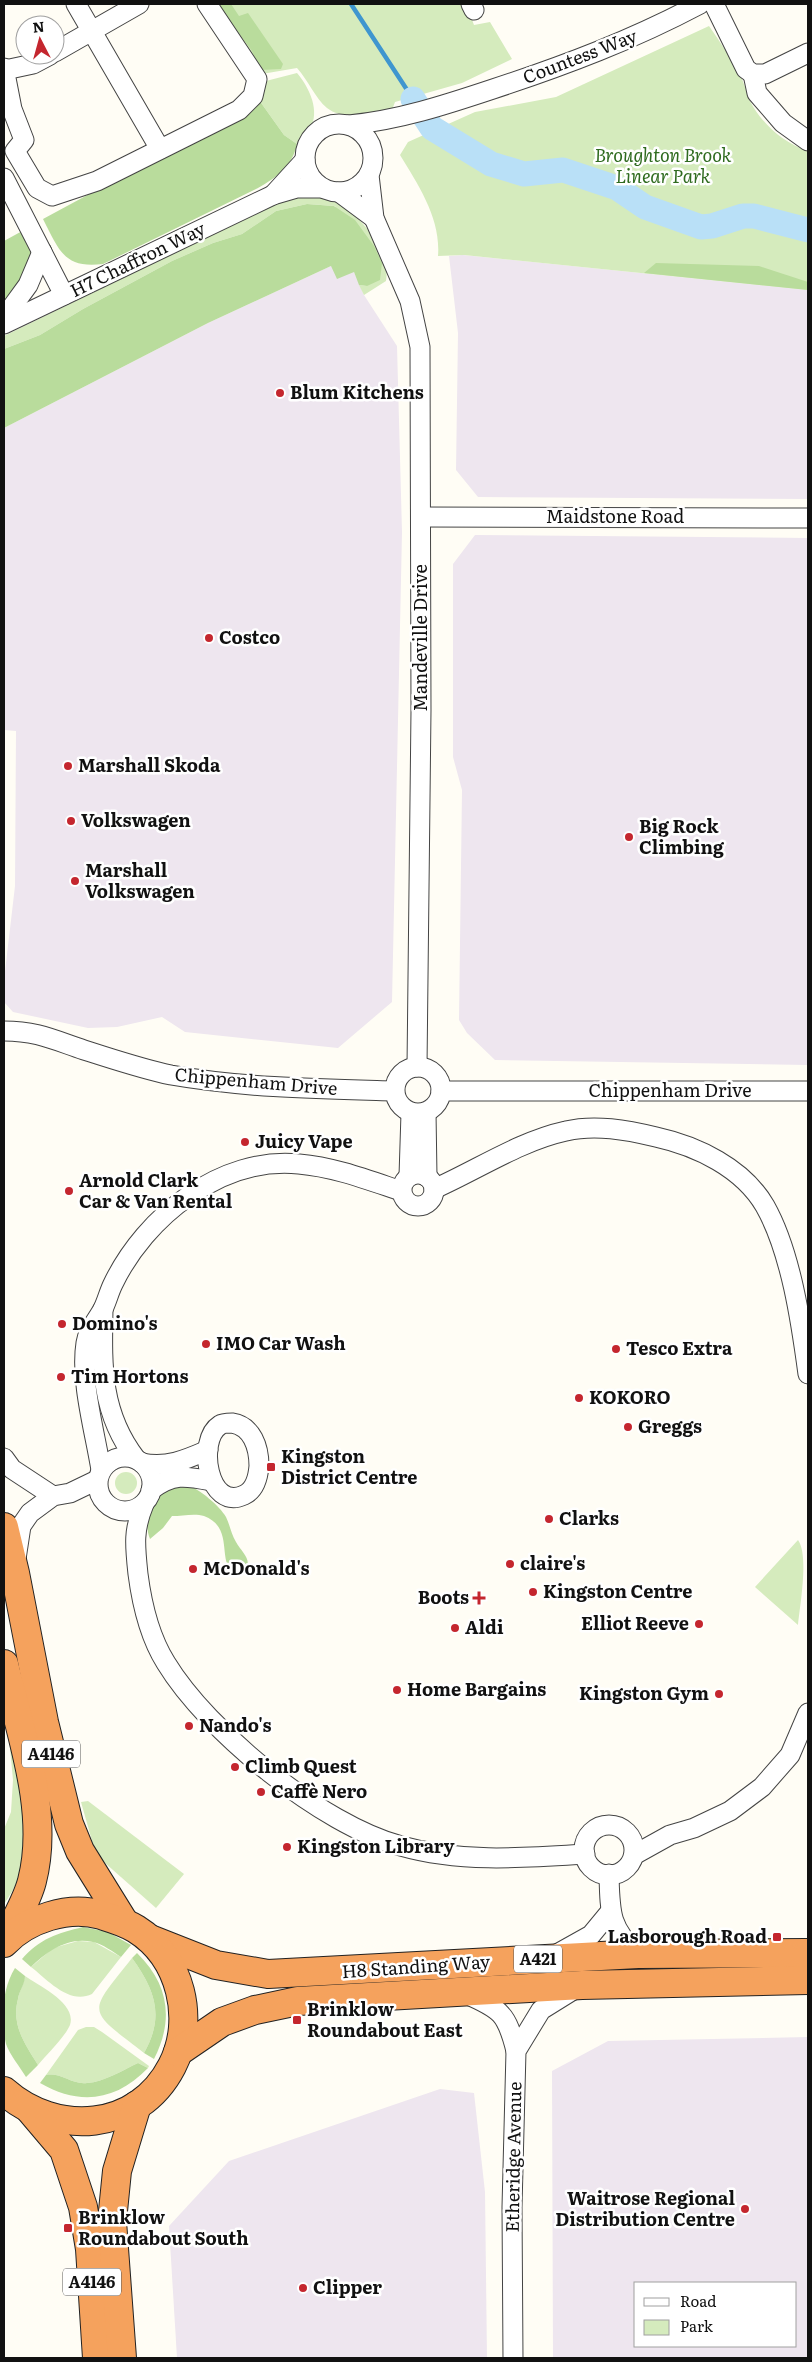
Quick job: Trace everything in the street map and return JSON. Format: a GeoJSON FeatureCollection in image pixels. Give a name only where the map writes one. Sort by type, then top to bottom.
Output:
{"type":"FeatureCollection","features":[{"type":"Feature","properties":{"kind":"highway","name":"A4146"},"geometry":{"type":"LineString","coordinates":[[4,1527],[15,1572],[44,1722],[69,1824],[80,1851],[124,1922]]}},
{"type":"Feature","properties":{"kind":"highway","name":"A4146"},"geometry":{"type":"LineString","coordinates":[[4,1664],[35,1794],[39,1843],[32,1882],[4,1942]]}},
{"type":"Feature","properties":{"kind":"highway"},"geometry":{"type":"LineString","coordinates":[[4,1942],[31,1923],[62,1913],[93,1912],[124,1922],[150,1939],[170,1963],[181,1991],[184,2022],[175,2060],[146,2097],[112,2117],[85,2122],[57,2120],[31,2111],[4,2091]]}},
{"type":"Feature","properties":{"kind":"highway","name":"H8 Standing Way"},"geometry":{"type":"LineString","coordinates":[[150,1939],[216,1965],[268,1974],[638,1954],[808,1953]]}},
{"type":"Feature","properties":{"kind":"highway","name":"H8 Standing Way"},"geometry":{"type":"LineString","coordinates":[[175,2060],[222,2022],[255,2010],[298,2001],[582,1985],[808,1980]]}},
{"type":"Feature","properties":{"kind":"highway","name":"A4146"},"geometry":{"type":"LineString","coordinates":[[122,2358],[112,2221],[117,2171],[146,2097]]}},
{"type":"Feature","properties":{"kind":"highway","name":"A4146"},"geometry":{"type":"LineString","coordinates":[[31,2111],[64,2150],[83,2207],[90,2249],[97,2358]]}},
{"type":"Feature","properties":{"kind":"street"},"geometry":{"type":"LineString","coordinates":[[76,4],[160,149]]}},
{"type":"Feature","properties":{"kind":"street"},"geometry":{"type":"LineString","coordinates":[[65,47],[139,4]]}},
{"type":"Feature","properties":{"kind":"street"},"geometry":{"type":"LineString","coordinates":[[27,65],[4,69],[12,109],[24,140],[9,153],[38,188],[52,196],[97,182],[239,110],[253,96],[257,79],[207,4]]}},
{"type":"Feature","properties":{"kind":"street"},"geometry":{"type":"LineString","coordinates":[[714,4],[746,69],[753,74],[765,74],[808,53]]}},
{"type":"Feature","properties":{"kind":"street","name":"Countess Way"},"geometry":{"type":"LineString","coordinates":[[349,125],[398,118],[457,101],[685,6]]}},
{"type":"Feature","properties":{"kind":"street"},"geometry":{"type":"LineString","coordinates":[[753,74],[757,94],[783,123],[808,141]]}},
{"type":"Feature","properties":{"kind":"street"},"geometry":{"type":"LineString","coordinates":[[374,152],[365,135],[349,125],[340,123],[322,128],[309,142],[305,160],[310,176],[330,190],[356,188],[370,175],[374,164],[374,152],[382,134],[398,118]]}},
{"type":"Feature","properties":{"kind":"street","name":"H7 Chaffron Way"},"geometry":{"type":"LineString","coordinates":[[273,194],[305,160]]}},
{"type":"Feature","properties":{"kind":"street","name":"Mandeville Drive"},"geometry":{"type":"LineString","coordinates":[[370,175],[374,218],[410,300],[420,347],[421,516],[417,1067]]}},
{"type":"Feature","properties":{"kind":"street"},"geometry":{"type":"LineString","coordinates":[[4,178],[64,295]]}},
{"type":"Feature","properties":{"kind":"street","name":"H7 Chaffron Way"},"geometry":{"type":"LineString","coordinates":[[4,324],[273,194],[297,188],[330,190]]}},
{"type":"Feature","properties":{"kind":"street","name":"Mandeville Drive"},"geometry":{"type":"LineString","coordinates":[[330,190],[374,218]]}},
{"type":"Feature","properties":{"kind":"street"},"geometry":{"type":"LineString","coordinates":[[4,318],[28,285],[42,252]]}},
{"type":"Feature","properties":{"kind":"street","name":"Maidstone Road"},"geometry":{"type":"LineString","coordinates":[[421,516],[808,518]]}},
{"type":"Feature","properties":{"kind":"street","name":"Chippenham Drive"},"geometry":{"type":"LineString","coordinates":[[4,1031],[44,1034],[133,1066],[225,1083],[312,1089],[394,1091]]}},
{"type":"Feature","properties":{"kind":"street"},"geometry":{"type":"LineString","coordinates":[[417,1067],[433,1072],[438,1078],[441,1091],[437,1104],[418,1112],[397,1102],[394,1091],[398,1076],[404,1071],[417,1067]]}},
{"type":"Feature","properties":{"kind":"street","name":"Chippenham Drive"},"geometry":{"type":"LineString","coordinates":[[441,1091],[808,1091]]}},
{"type":"Feature","properties":{"kind":"street"},"geometry":{"type":"LineString","coordinates":[[418,1112],[418,1183]]}},
{"type":"Feature","properties":{"kind":"street"},"geometry":{"type":"LineString","coordinates":[[134,1539],[98,1488],[99,1475],[85,1365],[86,1342],[121,1267],[146,1232],[178,1203],[218,1179],[256,1168],[298,1164],[418,1183],[566,1131],[595,1128],[643,1134],[669,1140],[715,1159],[734,1170],[764,1206],[781,1246],[796,1303],[808,1374]]}},
{"type":"Feature","properties":{"kind":"street"},"geometry":{"type":"LineString","coordinates":[[103,1308],[102,1363],[110,1413],[126,1446],[150,1476],[147,1497],[134,1539],[146,1621],[165,1662],[190,1698],[290,1790],[365,1834],[400,1846],[442,1855],[504,1859],[585,1854]]}},
{"type":"Feature","properties":{"kind":"street"},"geometry":{"type":"LineString","coordinates":[[232,1422],[242,1424],[250,1432],[256,1443],[259,1459],[258,1474],[249,1493],[239,1498],[230,1498],[218,1491],[212,1481],[208,1463],[208,1450],[213,1434],[220,1425],[232,1422]]}},
{"type":"Feature","properties":{"kind":"street"},"geometry":{"type":"LineString","coordinates":[[15,1572],[21,1526],[30,1513],[99,1475],[112,1460],[120,1457],[155,1466],[176,1464],[208,1450]]}},
{"type":"Feature","properties":{"kind":"street"},"geometry":{"type":"LineString","coordinates":[[4,1458],[12,1470],[62,1494],[131,1511],[164,1480],[178,1477],[212,1481]]}},
{"type":"Feature","properties":{"kind":"street"},"geometry":{"type":"LineString","coordinates":[[670,1835],[627,1832],[614,1825],[598,1828],[587,1839],[585,1854],[594,1869],[609,1874],[625,1869],[634,1855],[670,1835],[694,1828],[730,1811],[762,1787],[790,1755],[808,1713]]}},
{"type":"Feature","properties":{"kind":"street"},"geometry":{"type":"LineString","coordinates":[[627,1832],[634,1846],[634,1855]]}},
{"type":"Feature","properties":{"kind":"street"},"geometry":{"type":"LineString","coordinates":[[609,1874],[610,1912],[625,1940],[638,1954]]}},
{"type":"Feature","properties":{"kind":"street"},"geometry":{"type":"LineString","coordinates":[[541,1959],[568,1949],[591,1935],[610,1912]]}},
{"type":"Feature","properties":{"kind":"street"},"geometry":{"type":"LineString","coordinates":[[516,2051],[542,2010],[582,1985]]}},
{"type":"Feature","properties":{"kind":"street","name":"Etheridge Avenue"},"geometry":{"type":"LineString","coordinates":[[462,1992],[495,2007],[510,2027],[516,2051],[512,2207],[513,2358]]}},
{"type":"Feature","properties":{"kind":"shaded area"},"geometry":{"type":"Polygon","coordinates":[[[463,255],[808,290],[808,499],[478,497],[456,470],[458,333],[449,256],[463,255]]]}},
{"type":"Feature","properties":{"kind":"shaded area"},"geometry":{"type":"Polygon","coordinates":[[[331,266],[354,272],[364,295],[397,346],[402,532],[392,1002],[338,1048],[185,1032],[162,1017],[117,1027],[88,1028],[13,1012],[4,1002],[4,980],[15,886],[16,731],[4,730],[4,428],[208,323],[331,266]]]}},
{"type":"Feature","properties":{"kind":"shaded area"},"geometry":{"type":"Polygon","coordinates":[[[475,535],[808,538],[808,1065],[495,1060],[467,1033],[459,1020],[462,790],[453,757],[453,564],[475,535]]]}},
{"type":"Feature","properties":{"kind":"shaded area"},"geometry":{"type":"Polygon","coordinates":[[[808,2037],[808,2358],[553,2358],[552,2071],[608,2041],[808,2037]]]}},
{"type":"Feature","properties":{"kind":"shaded area"},"geometry":{"type":"Polygon","coordinates":[[[440,2089],[474,2093],[485,2192],[487,2358],[177,2358],[169,2226],[229,2161],[440,2089]]]}},
{"type":"Feature","properties":{"kind":"green space"},"geometry":{"type":"Polygon","coordinates":[[[205,4],[466,4],[474,25],[490,22],[512,59],[462,83],[395,102],[392,110],[359,115],[341,114],[334,112],[323,104],[297,68],[256,75],[205,4]]]}},
{"type":"Feature","properties":{"kind":"green space"},"geometry":{"type":"Polygon","coordinates":[[[217,4],[231,4],[239,16],[248,13],[283,64],[281,69],[260,70],[251,62],[255,58],[252,51],[217,4]]]}},
{"type":"Feature","properties":{"kind":"green space","name":"Broughton Brook Linear Park"},"geometry":{"type":"Polygon","coordinates":[[[709,26],[742,79],[750,101],[767,125],[782,138],[808,151],[808,290],[464,255],[438,256],[438,242],[432,216],[421,191],[400,155],[408,142],[475,112],[556,97],[709,26]]]}},
{"type":"Feature","properties":{"kind":"green space"},"geometry":{"type":"Polygon","coordinates":[[[297,73],[311,97],[314,118],[311,128],[297,144],[284,135],[259,100],[262,82],[297,73]]]}},
{"type":"Feature","properties":{"kind":"green space"},"geometry":{"type":"Polygon","coordinates":[[[259,100],[284,135],[297,144],[295,152],[287,165],[271,180],[103,264],[90,265],[79,263],[64,255],[43,219],[245,110],[259,100]]]}},
{"type":"Feature","properties":{"kind":"green space"},"geometry":{"type":"Polygon","coordinates":[[[315,195],[341,205],[367,228],[380,248],[384,259],[386,281],[364,295],[359,285],[367,286],[335,206],[307,204],[276,211],[242,234],[213,243],[172,261],[83,309],[40,335],[4,349],[4,336],[289,197],[315,195]]]}},
{"type":"Feature","properties":{"kind":"green space"},"geometry":{"type":"Polygon","coordinates":[[[307,204],[334,206],[355,220],[374,246],[382,263],[380,280],[367,286],[359,285],[354,272],[337,279],[331,266],[208,323],[4,428],[4,349],[40,335],[83,309],[172,261],[213,243],[242,234],[276,211],[307,204]]]}},
{"type":"Feature","properties":{"kind":"green space"},"geometry":{"type":"Polygon","coordinates":[[[24,230],[35,251],[25,278],[4,305],[4,241],[24,230]]]}},
{"type":"Feature","properties":{"kind":"green space"},"geometry":{"type":"Polygon","coordinates":[[[656,263],[759,266],[808,282],[808,290],[644,273],[656,263]]]}},
{"type":"Feature","properties":{"kind":"green space"},"geometry":{"type":"Polygon","coordinates":[[[126,1472],[134,1475],[137,1483],[134,1491],[126,1494],[118,1491],[115,1483],[118,1475],[126,1472]]]}},
{"type":"Feature","properties":{"kind":"green space"},"geometry":{"type":"Polygon","coordinates":[[[188,1485],[209,1498],[226,1517],[234,1539],[246,1556],[248,1563],[245,1572],[236,1574],[230,1569],[220,1529],[214,1522],[204,1516],[172,1516],[163,1528],[150,1539],[147,1524],[148,1517],[158,1498],[168,1487],[188,1485]]]}},
{"type":"Feature","properties":{"kind":"green space"},"geometry":{"type":"Polygon","coordinates":[[[798,1540],[803,1557],[803,1568],[798,1625],[755,1587],[798,1540]]]}},
{"type":"Feature","properties":{"kind":"green space"},"geometry":{"type":"Polygon","coordinates":[[[14,1746],[25,1807],[26,1847],[22,1867],[15,1886],[4,1904],[4,1829],[11,1812],[13,1780],[10,1748],[14,1746]]]}},
{"type":"Feature","properties":{"kind":"green space"},"geometry":{"type":"Polygon","coordinates":[[[88,1801],[184,1874],[156,1908],[96,1855],[81,1802],[88,1801]]]}},
{"type":"Feature","properties":{"kind":"green space"},"geometry":{"type":"Polygon","coordinates":[[[83,1927],[108,1932],[131,1945],[121,1957],[97,1943],[75,1941],[51,1950],[31,1967],[22,1959],[35,1946],[49,1938],[83,1927]]]}},
{"type":"Feature","properties":{"kind":"green space"},"geometry":{"type":"Polygon","coordinates":[[[78,1941],[94,1942],[121,1957],[92,1994],[83,1997],[67,1994],[59,1990],[31,1967],[53,1948],[78,1941]]]}},
{"type":"Feature","properties":{"kind":"green space"},"geometry":{"type":"Polygon","coordinates":[[[137,1953],[156,1977],[165,2003],[164,2030],[154,2059],[144,2053],[154,2027],[155,2015],[154,2004],[147,1981],[132,1958],[137,1953]]]}},
{"type":"Feature","properties":{"kind":"green space"},"geometry":{"type":"Polygon","coordinates":[[[132,1958],[147,1981],[154,2004],[154,2027],[144,2053],[111,2027],[99,2010],[101,2001],[107,1991],[132,1958]]]}},
{"type":"Feature","properties":{"kind":"green space"},"geometry":{"type":"Polygon","coordinates":[[[15,1968],[25,1976],[16,2008],[18,2026],[24,2042],[38,2065],[26,2077],[8,2048],[4,2035],[3,2005],[7,1985],[15,1968]]]}},
{"type":"Feature","properties":{"kind":"green space"},"geometry":{"type":"Polygon","coordinates":[[[25,1976],[63,2002],[71,2017],[70,2025],[64,2035],[38,2065],[21,2034],[16,2017],[16,2008],[25,1976]]]}},
{"type":"Feature","properties":{"kind":"green space"},"geometry":{"type":"Polygon","coordinates":[[[94,2027],[102,2032],[149,2066],[148,2068],[138,2063],[107,2078],[87,2083],[76,2082],[57,2075],[46,2075],[78,2030],[94,2027]]]}},
{"type":"Feature","properties":{"kind":"green space"},"geometry":{"type":"Polygon","coordinates":[[[138,2063],[148,2068],[136,2079],[110,2093],[97,2096],[69,2095],[40,2083],[46,2075],[57,2075],[82,2083],[93,2082],[138,2063]]]}},
{"type":"Feature","properties":{"kind":"waterway"},"geometry":{"type":"LineString","coordinates":[[351,4],[413,99]]}},
{"type":"Feature","properties":{"kind":"waterway"},"geometry":{"type":"LineString","coordinates":[[413,99],[432,128],[491,164],[524,174],[563,170],[617,188],[645,207],[701,227],[712,226],[743,216],[754,216],[808,230]]}},
{"type":"Feature","properties":{"kind":"place","name":"Blum Kitchens"},"geometry":{"type":"Point","coordinates":[280,393]}},
{"type":"Feature","properties":{"kind":"place","name":"Costco"},"geometry":{"type":"Point","coordinates":[209,638]}},
{"type":"Feature","properties":{"kind":"place","name":"Marshall Skoda"},"geometry":{"type":"Point","coordinates":[68,766]}},
{"type":"Feature","properties":{"kind":"place","name":"Volkswagen"},"geometry":{"type":"Point","coordinates":[71,821]}},
{"type":"Feature","properties":{"kind":"place","name":"Big Rock Climbing"},"geometry":{"type":"Point","coordinates":[629,837]}},
{"type":"Feature","properties":{"kind":"place","name":"Marshall Volkswagen"},"geometry":{"type":"Point","coordinates":[75,881]}},
{"type":"Feature","properties":{"kind":"place","name":"Juicy Vape"},"geometry":{"type":"Point","coordinates":[245,1142]}},
{"type":"Feature","properties":{"kind":"place","name":"Arnold Clark Car & Van Rental"},"geometry":{"type":"Point","coordinates":[69,1191]}},
{"type":"Feature","properties":{"kind":"place","name":"Domino's"},"geometry":{"type":"Point","coordinates":[62,1324]}},
{"type":"Feature","properties":{"kind":"place","name":"IMO Car Wash"},"geometry":{"type":"Point","coordinates":[206,1344]}},
{"type":"Feature","properties":{"kind":"place","name":"Tesco Extra"},"geometry":{"type":"Point","coordinates":[616,1349]}},
{"type":"Feature","properties":{"kind":"place","name":"Tim Hortons"},"geometry":{"type":"Point","coordinates":[61,1377]}},
{"type":"Feature","properties":{"kind":"place","name":"KOKORO"},"geometry":{"type":"Point","coordinates":[579,1398]}},
{"type":"Feature","properties":{"kind":"place","name":"Greggs"},"geometry":{"type":"Point","coordinates":[628,1427]}},
{"type":"Feature","properties":{"kind":"place","name":"Kingston District Centre"},"geometry":{"type":"Point","coordinates":[271,1467]}},
{"type":"Feature","properties":{"kind":"place","name":"Clarks"},"geometry":{"type":"Point","coordinates":[549,1519]}},
{"type":"Feature","properties":{"kind":"place","name":"claire's"},"geometry":{"type":"Point","coordinates":[510,1564]}},
{"type":"Feature","properties":{"kind":"place","name":"McDonald's"},"geometry":{"type":"Point","coordinates":[193,1569]}},
{"type":"Feature","properties":{"kind":"place","name":"Kingston Centre"},"geometry":{"type":"Point","coordinates":[533,1592]}},
{"type":"Feature","properties":{"kind":"place","name":"Boots"},"geometry":{"type":"Point","coordinates":[479,1598]}},
{"type":"Feature","properties":{"kind":"place","name":"Elliot Reeve"},"geometry":{"type":"Point","coordinates":[699,1624]}},
{"type":"Feature","properties":{"kind":"place","name":"Aldi"},"geometry":{"type":"Point","coordinates":[455,1628]}},
{"type":"Feature","properties":{"kind":"place","name":"Home Bargains"},"geometry":{"type":"Point","coordinates":[397,1690]}},
{"type":"Feature","properties":{"kind":"place","name":"Kingston Gym"},"geometry":{"type":"Point","coordinates":[719,1694]}},
{"type":"Feature","properties":{"kind":"place","name":"Nando's"},"geometry":{"type":"Point","coordinates":[189,1726]}},
{"type":"Feature","properties":{"kind":"place","name":"Climb Quest"},"geometry":{"type":"Point","coordinates":[235,1767]}},
{"type":"Feature","properties":{"kind":"place","name":"Caffè Nero"},"geometry":{"type":"Point","coordinates":[261,1792]}},
{"type":"Feature","properties":{"kind":"place","name":"Kingston Library"},"geometry":{"type":"Point","coordinates":[287,1847]}},
{"type":"Feature","properties":{"kind":"place","name":"Lasborough Road"},"geometry":{"type":"Point","coordinates":[777,1937]}},
{"type":"Feature","properties":{"kind":"place","name":"Brinklow Roundabout East"},"geometry":{"type":"Point","coordinates":[297,2020]}},
{"type":"Feature","properties":{"kind":"place","name":"Waitrose Regional Distribution Centre"},"geometry":{"type":"Point","coordinates":[745,2209]}},
{"type":"Feature","properties":{"kind":"place","name":"Brinklow Roundabout South"},"geometry":{"type":"Point","coordinates":[68,2228]}},
{"type":"Feature","properties":{"kind":"place","name":"Clipper"},"geometry":{"type":"Point","coordinates":[303,2288]}}]}
